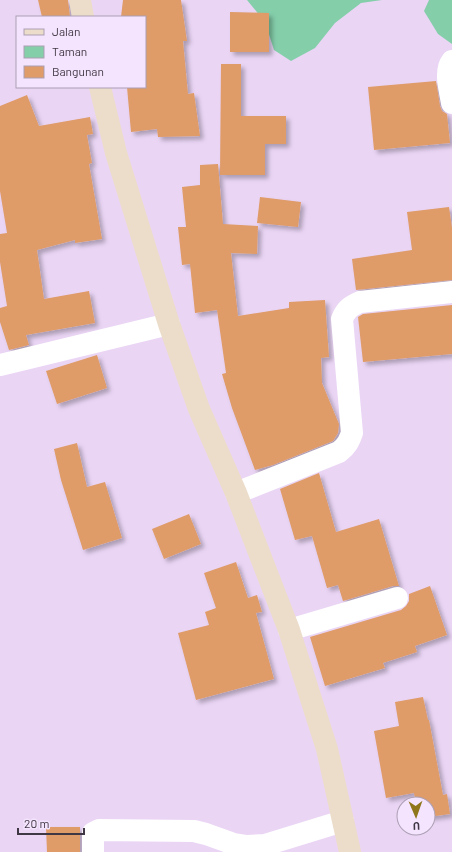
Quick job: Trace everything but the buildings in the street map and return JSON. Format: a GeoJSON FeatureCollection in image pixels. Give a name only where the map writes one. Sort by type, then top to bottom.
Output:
{"type":"FeatureCollection","features":[{"type":"Feature","properties":{"kind":"street"},"geometry":{"type":"LineString","coordinates":[[80,0],[84,16]]}},
{"type":"Feature","properties":{"kind":"street"},"geometry":{"type":"LineString","coordinates":[[452,61],[448,71],[452,103]]}},
{"type":"Feature","properties":{"kind":"street"},"geometry":{"type":"LineString","coordinates":[[100,88],[116,153],[169,324],[199,409],[236,493],[289,630],[327,749],[350,852]]}},
{"type":"Feature","properties":{"kind":"street"},"geometry":{"type":"LineString","coordinates":[[236,493],[339,452],[346,447],[352,433],[342,319],[345,311],[360,302],[452,292]]}},
{"type":"Feature","properties":{"kind":"street"},"geometry":{"type":"LineString","coordinates":[[0,365],[169,324]]}},
{"type":"Feature","properties":{"kind":"street"},"geometry":{"type":"LineString","coordinates":[[289,630],[397,598]]}},
{"type":"Feature","properties":{"kind":"street"},"geometry":{"type":"LineString","coordinates":[[93,852],[92,836],[93,833],[99,830],[194,831],[234,844],[247,846],[265,845],[343,822]]}},
{"type":"Feature","properties":{"kind":"green space"},"geometry":{"type":"Polygon","coordinates":[[[247,0],[382,0],[361,3],[335,23],[315,48],[291,61],[274,50],[265,22],[247,0]]]}},
{"type":"Feature","properties":{"kind":"green space"},"geometry":{"type":"Polygon","coordinates":[[[429,0],[452,0],[452,44],[438,34],[424,11],[429,0]]]}}]}
